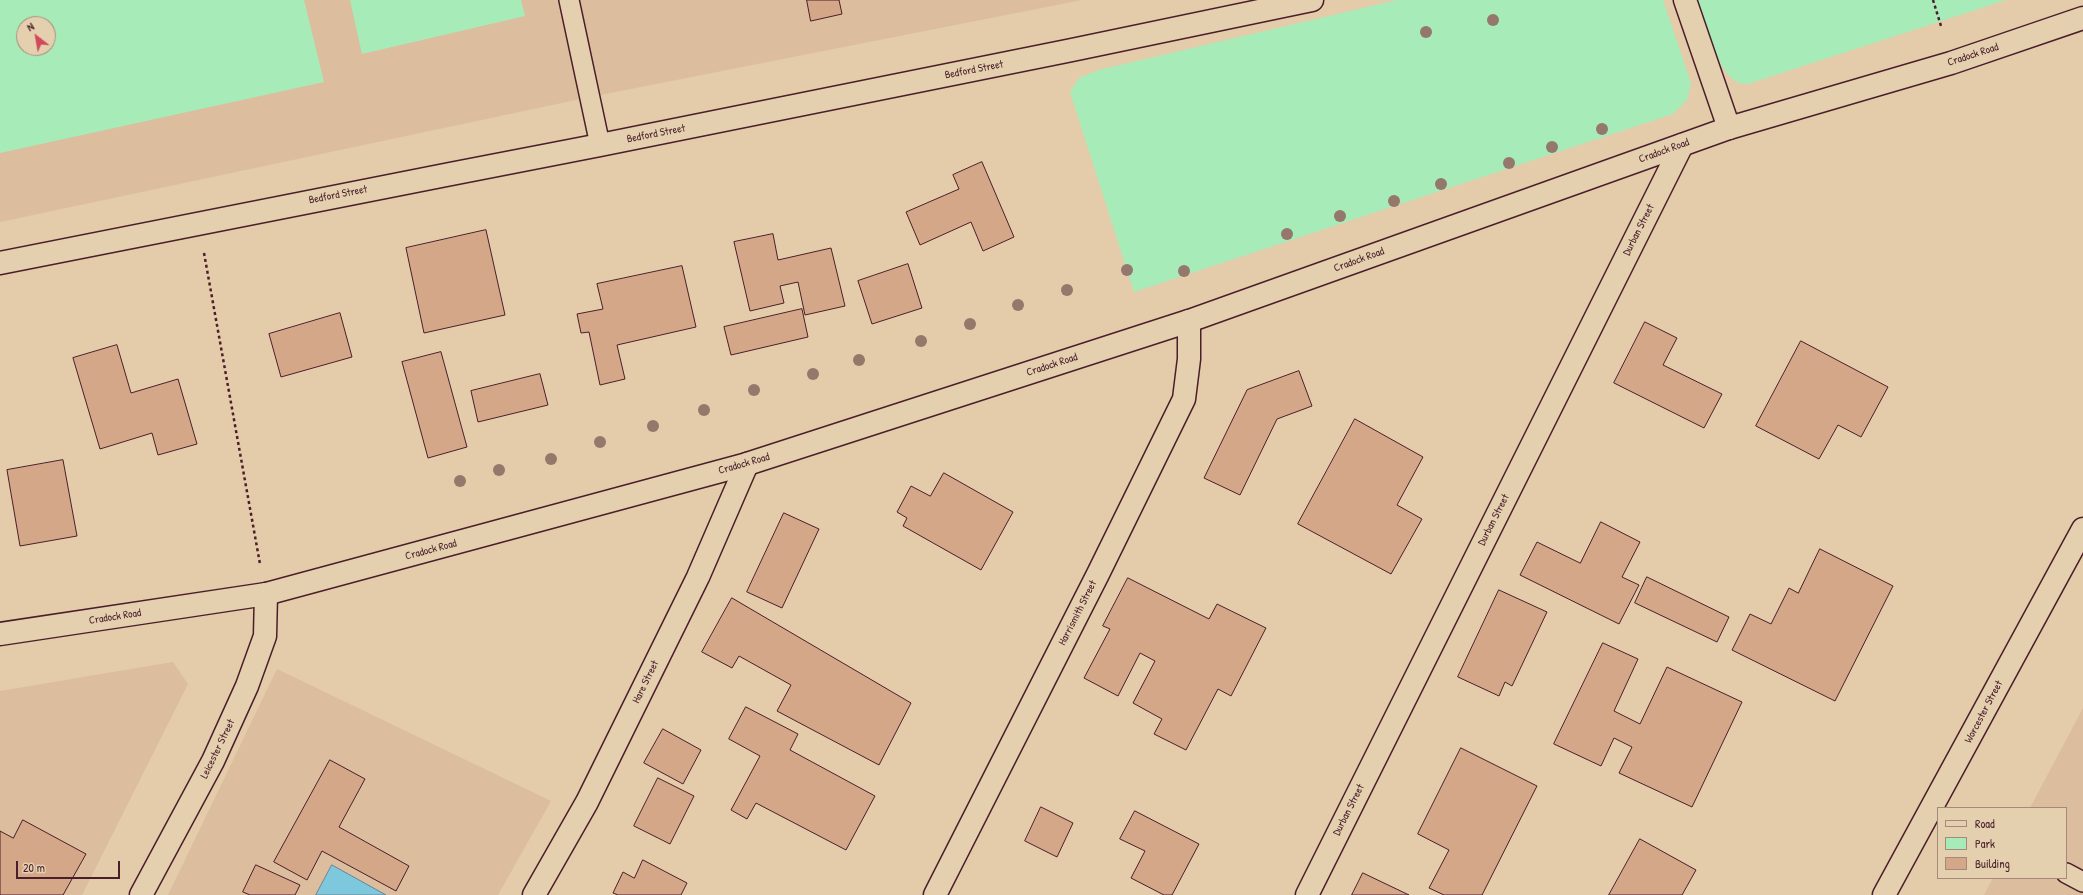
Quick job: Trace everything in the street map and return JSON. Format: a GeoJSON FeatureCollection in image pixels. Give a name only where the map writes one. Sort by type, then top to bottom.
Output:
{"type":"FeatureCollection","features":[{"type":"Feature","properties":{"kind":"street","name":"Bedford Street"},"geometry":{"type":"LineString","coordinates":[[0,263],[198,222],[600,145],[1031,59],[1312,0]]}},
{"type":"Feature","properties":{"kind":"street"},"geometry":{"type":"LineString","coordinates":[[1686,0],[1729,128]]}},
{"type":"Feature","properties":{"kind":"street","name":"Cradock Road"},"geometry":{"type":"LineString","coordinates":[[0,634],[266,594],[747,464],[1189,321],[1729,128],[1951,63],[2083,18]]}},
{"type":"Feature","properties":{"kind":"street","name":"Durban Street"},"geometry":{"type":"LineString","coordinates":[[1307,895],[1682,145]]}},
{"type":"Feature","properties":{"kind":"street","name":"Harrismith Street"},"geometry":{"type":"LineString","coordinates":[[935,895],[1095,581],[1184,399],[1189,359],[1189,321]]}},
{"type":"Feature","properties":{"kind":"street","name":"Hare Street"},"geometry":{"type":"LineString","coordinates":[[534,895],[608,760],[698,577],[747,464]]}},
{"type":"Feature","properties":{"kind":"street","name":"Worcester Street"},"geometry":{"type":"LineString","coordinates":[[1884,895],[1935,807],[2083,529]]}},
{"type":"Feature","properties":{"kind":"street","name":"Leicester Street"},"geometry":{"type":"LineString","coordinates":[[141,895],[213,761],[247,686],[265,636],[266,594]]}},
{"type":"Feature","properties":{"kind":"lane"},"geometry":{"type":"LineString","coordinates":[[569,0],[600,145]]}},
{"type":"Feature","properties":{"kind":"lane"},"geometry":{"type":"LineString","coordinates":[[2067,874],[2083,882]]}},
{"type":"Feature","properties":{"kind":"path"},"geometry":{"type":"LineString","coordinates":[[1934,0],[1941,26]]}},
{"type":"Feature","properties":{"kind":"path"},"geometry":{"type":"LineString","coordinates":[[198,222],[266,594]]}},
{"type":"Feature","properties":{"kind":"shaded area"},"geometry":{"type":"Polygon","coordinates":[[[0,0],[1082,0],[590,97],[0,222],[0,0]]]}},
{"type":"Feature","properties":{"kind":"shaded area"},"geometry":{"type":"Polygon","coordinates":[[[173,662],[188,684],[82,895],[0,895],[0,691],[173,662]]]}},
{"type":"Feature","properties":{"kind":"shaded area"},"geometry":{"type":"Polygon","coordinates":[[[277,669],[551,801],[498,895],[168,895],[277,669]]]}},
{"type":"Feature","properties":{"kind":"shaded area"},"geometry":{"type":"Polygon","coordinates":[[[2083,708],[2083,895],[1984,895],[1992,879],[2067,879],[2067,807],[2031,807],[2083,708]]]}},
{"type":"Feature","properties":{"kind":"green space"},"geometry":{"type":"Polygon","coordinates":[[[0,0],[304,0],[324,82],[0,153],[0,0]]]}},
{"type":"Feature","properties":{"kind":"green space"},"geometry":{"type":"Polygon","coordinates":[[[350,0],[521,0],[525,16],[362,54],[350,0]]]}},
{"type":"Feature","properties":{"kind":"green space"},"geometry":{"type":"Polygon","coordinates":[[[1397,0],[1663,0],[1691,83],[1687,100],[1673,114],[1134,292],[1070,92],[1079,78],[1099,70],[1397,0]]]}},
{"type":"Feature","properties":{"kind":"green space"},"geometry":{"type":"Polygon","coordinates":[[[1697,0],[2006,0],[1745,84],[1736,81],[1727,73],[1720,62],[1697,0]]]}},
{"type":"Feature","properties":{"kind":"water"},"geometry":{"type":"Polygon","coordinates":[[[332,865],[386,895],[316,895],[332,865]]]}},
{"type":"Feature","properties":{"kind":"building"},"geometry":{"type":"Polygon","coordinates":[[[807,0],[839,0],[842,14],[811,21],[807,0]]]}},
{"type":"Feature","properties":{"kind":"building"},"geometry":{"type":"Polygon","coordinates":[[[982,162],[1014,237],[983,251],[971,222],[920,245],[906,212],[959,189],[953,175],[982,162]]]}},
{"type":"Feature","properties":{"kind":"building"},"geometry":{"type":"Polygon","coordinates":[[[486,230],[505,315],[424,333],[406,248],[486,230]]]}},
{"type":"Feature","properties":{"kind":"building"},"geometry":{"type":"Polygon","coordinates":[[[773,234],[778,260],[831,248],[845,306],[805,315],[798,282],[780,286],[784,303],[750,311],[734,242],[773,234]]]}},
{"type":"Feature","properties":{"kind":"building"},"geometry":{"type":"Polygon","coordinates":[[[908,264],[922,308],[872,324],[858,281],[908,264]]]}},
{"type":"Feature","properties":{"kind":"building"},"geometry":{"type":"Polygon","coordinates":[[[682,266],[696,327],[617,345],[625,379],[600,385],[589,332],[581,333],[577,314],[603,309],[597,284],[682,266]]]}},
{"type":"Feature","properties":{"kind":"building"},"geometry":{"type":"Polygon","coordinates":[[[802,309],[808,337],[731,355],[724,327],[802,309]]]}},
{"type":"Feature","properties":{"kind":"building"},"geometry":{"type":"Polygon","coordinates":[[[340,313],[352,357],[281,377],[269,334],[340,313]]]}},
{"type":"Feature","properties":{"kind":"building"},"geometry":{"type":"Polygon","coordinates":[[[1645,322],[1677,338],[1663,365],[1722,394],[1704,428],[1614,383],[1645,322]]]}},
{"type":"Feature","properties":{"kind":"building"},"geometry":{"type":"Polygon","coordinates":[[[1801,341],[1888,387],[1861,437],[1838,425],[1819,459],[1756,426],[1801,341]]]}},
{"type":"Feature","properties":{"kind":"building"},"geometry":{"type":"Polygon","coordinates":[[[117,345],[131,393],[178,379],[197,444],[158,455],[152,433],[100,449],[73,358],[117,345]]]}},
{"type":"Feature","properties":{"kind":"building"},"geometry":{"type":"Polygon","coordinates":[[[441,352],[467,447],[428,458],[402,362],[441,352]]]}},
{"type":"Feature","properties":{"kind":"building"},"geometry":{"type":"Polygon","coordinates":[[[1299,371],[1312,406],[1277,419],[1240,495],[1204,478],[1247,390],[1299,371]]]}},
{"type":"Feature","properties":{"kind":"building"},"geometry":{"type":"Polygon","coordinates":[[[540,374],[548,405],[478,422],[471,391],[540,374]]]}},
{"type":"Feature","properties":{"kind":"building"},"geometry":{"type":"Polygon","coordinates":[[[1355,419],[1423,457],[1397,505],[1422,519],[1391,574],[1298,524],[1355,419]]]}},
{"type":"Feature","properties":{"kind":"building"},"geometry":{"type":"Polygon","coordinates":[[[63,460],[77,536],[20,546],[7,470],[63,460]]]}},
{"type":"Feature","properties":{"kind":"building"},"geometry":{"type":"Polygon","coordinates":[[[944,473],[1013,512],[981,570],[903,526],[907,518],[897,512],[911,486],[930,496],[944,473]]]}},
{"type":"Feature","properties":{"kind":"building"},"geometry":{"type":"Polygon","coordinates":[[[784,513],[819,529],[782,608],[747,592],[784,513]]]}},
{"type":"Feature","properties":{"kind":"building"},"geometry":{"type":"Polygon","coordinates":[[[1601,522],[1640,542],[1622,577],[1639,585],[1619,624],[1520,575],[1537,542],[1580,563],[1601,522]]]}},
{"type":"Feature","properties":{"kind":"building"},"geometry":{"type":"Polygon","coordinates":[[[1820,549],[1893,586],[1835,701],[1732,650],[1750,614],[1771,624],[1789,588],[1798,593],[1820,549]]]}},
{"type":"Feature","properties":{"kind":"building"},"geometry":{"type":"Polygon","coordinates":[[[1647,577],[1729,617],[1717,642],[1635,603],[1647,577]]]}},
{"type":"Feature","properties":{"kind":"building"},"geometry":{"type":"Polygon","coordinates":[[[1128,578],[1209,619],[1217,604],[1266,628],[1231,696],[1218,689],[1186,750],[1154,734],[1162,719],[1133,703],[1155,661],[1140,653],[1118,696],[1084,678],[1110,629],[1103,626],[1128,578]]]}},
{"type":"Feature","properties":{"kind":"building"},"geometry":{"type":"Polygon","coordinates":[[[1499,590],[1547,612],[1512,686],[1505,682],[1499,696],[1458,677],[1499,590]]]}},
{"type":"Feature","properties":{"kind":"building"},"geometry":{"type":"Polygon","coordinates":[[[732,598],[911,703],[879,765],[777,711],[791,685],[739,656],[732,668],[702,652],[732,598]]]}},
{"type":"Feature","properties":{"kind":"building"},"geometry":{"type":"Polygon","coordinates":[[[1603,643],[1638,659],[1614,711],[1640,724],[1667,667],[1742,702],[1692,807],[1619,773],[1632,747],[1614,738],[1601,766],[1554,744],[1603,643]]]}},
{"type":"Feature","properties":{"kind":"building"},"geometry":{"type":"Polygon","coordinates":[[[746,707],[798,734],[790,750],[875,796],[846,850],[756,803],[747,819],[731,810],[760,756],[729,739],[746,707]]]}},
{"type":"Feature","properties":{"kind":"building"},"geometry":{"type":"Polygon","coordinates":[[[663,729],[701,750],[683,784],[644,763],[663,729]]]}},
{"type":"Feature","properties":{"kind":"building"},"geometry":{"type":"Polygon","coordinates":[[[1461,748],[1537,786],[1482,895],[1444,895],[1429,888],[1449,850],[1418,834],[1461,748]]]}},
{"type":"Feature","properties":{"kind":"building"},"geometry":{"type":"Polygon","coordinates":[[[330,760],[365,779],[339,827],[409,866],[396,891],[322,851],[307,880],[274,862],[330,760]]]}},
{"type":"Feature","properties":{"kind":"building"},"geometry":{"type":"Polygon","coordinates":[[[658,778],[694,796],[670,844],[634,826],[658,778]]]}},
{"type":"Feature","properties":{"kind":"building"},"geometry":{"type":"Polygon","coordinates":[[[1041,807],[1073,823],[1057,857],[1025,841],[1041,807]]]}},
{"type":"Feature","properties":{"kind":"building"},"geometry":{"type":"Polygon","coordinates":[[[1135,811],[1199,844],[1172,895],[1164,895],[1131,878],[1145,851],[1120,839],[1135,811]]]}},
{"type":"Feature","properties":{"kind":"building"},"geometry":{"type":"Polygon","coordinates":[[[23,820],[86,854],[63,895],[0,895],[0,831],[13,838],[23,820]]]}},
{"type":"Feature","properties":{"kind":"building"},"geometry":{"type":"Polygon","coordinates":[[[1640,839],[1696,870],[1682,895],[1609,895],[1640,839]]]}},
{"type":"Feature","properties":{"kind":"building"},"geometry":{"type":"Polygon","coordinates":[[[643,860],[687,883],[681,895],[618,895],[613,893],[623,872],[634,878],[643,860]]]}},
{"type":"Feature","properties":{"kind":"building"},"geometry":{"type":"Polygon","coordinates":[[[256,865],[300,885],[295,895],[250,895],[243,892],[256,865]]]}},
{"type":"Feature","properties":{"kind":"building"},"geometry":{"type":"Polygon","coordinates":[[[1363,873],[1409,895],[1352,895],[1363,873]]]}}]}
